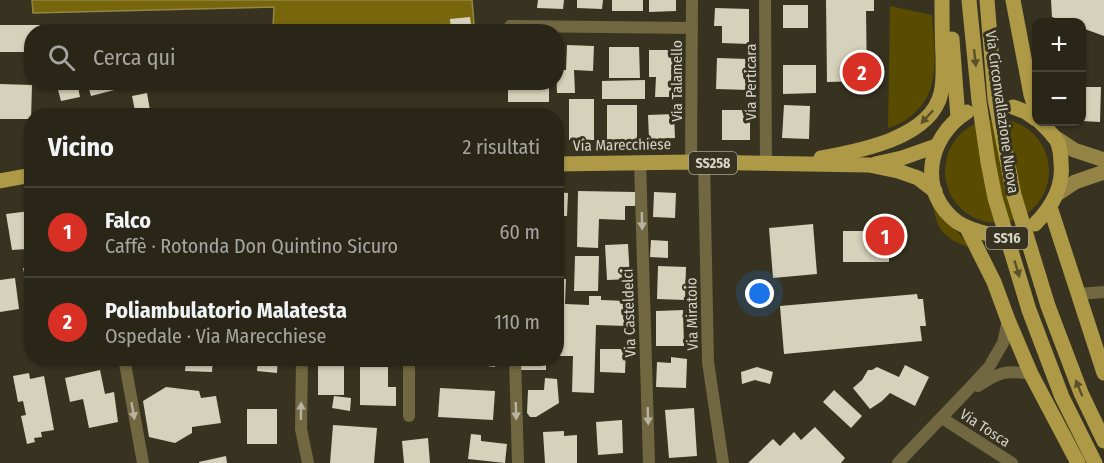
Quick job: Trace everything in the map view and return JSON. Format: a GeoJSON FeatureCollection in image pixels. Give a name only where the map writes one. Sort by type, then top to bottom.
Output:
{"type":"FeatureCollection","features":[{"type":"Feature","properties":{"kind":"main road"},"geometry":{"type":"LineString","coordinates":[[788,164],[859,151],[888,142],[918,126],[933,111],[941,95],[943,78],[942,0]]}},
{"type":"Feature","properties":{"kind":"main road"},"geometry":{"type":"LineString","coordinates":[[949,0],[962,115],[949,125],[936,146],[932,171],[935,191],[947,212],[957,221],[967,228],[992,235]]}},
{"type":"Feature","properties":{"kind":"main road","name":"Via Circonvallazione Nuova"},"geometry":{"type":"LineString","coordinates":[[969,0],[979,101],[995,198],[1029,310],[1062,397],[1095,463]]}},
{"type":"Feature","properties":{"kind":"main road","name":"Via Circonvallazione Nuova"},"geometry":{"type":"LineString","coordinates":[[987,0],[995,99],[1014,195],[1048,306],[1081,393],[1104,441]]}},
{"type":"Feature","properties":{"kind":"main road"},"geometry":{"type":"LineString","coordinates":[[1013,0],[1032,98]]}},
{"type":"Feature","properties":{"kind":"main road"},"geometry":{"type":"LineString","coordinates":[[1012,107],[1032,116]]}},
{"type":"Feature","properties":{"kind":"main road"},"geometry":{"type":"LineString","coordinates":[[1044,126],[1058,142],[1062,165],[1061,180],[1053,201],[1078,294],[1104,374]]}},
{"type":"Feature","properties":{"kind":"main road"},"geometry":{"type":"LineString","coordinates":[[1053,136],[1074,150],[1104,160]]}},
{"type":"Feature","properties":{"kind":"main road","name":"Via Marecchiese"},"geometry":{"type":"LineString","coordinates":[[869,165],[902,158],[936,146]]}},
{"type":"Feature","properties":{"kind":"main road","name":"Via Marecchiese"},"geometry":{"type":"LineString","coordinates":[[564,164],[698,162],[869,165],[918,178],[935,191]]}},
{"type":"Feature","properties":{"kind":"main road"},"geometry":{"type":"LineString","coordinates":[[1035,224],[1053,201],[1075,182],[1104,171]]}},
{"type":"Feature","properties":{"kind":"main road"},"geometry":{"type":"LineString","coordinates":[[0,181],[24,176]]}},
{"type":"Feature","properties":{"kind":"main road"},"geometry":{"type":"LineString","coordinates":[[967,228],[994,282],[1031,374],[1078,463]]}},
{"type":"Feature","properties":{"kind":"street","name":"Via Talamello"},"geometry":{"type":"LineString","coordinates":[[692,0],[698,162]]}},
{"type":"Feature","properties":{"kind":"street","name":"Via Perticara"},"geometry":{"type":"LineString","coordinates":[[765,0],[766,163]]}},
{"type":"Feature","properties":{"kind":"street"},"geometry":{"type":"LineString","coordinates":[[564,27],[692,28]]}},
{"type":"Feature","properties":{"kind":"street","name":"Via Casteldelci"},"geometry":{"type":"LineString","coordinates":[[640,162],[649,463]]}},
{"type":"Feature","properties":{"kind":"street","name":"Via Miratoio"},"geometry":{"type":"LineString","coordinates":[[698,162],[708,362],[723,463]]}},
{"type":"Feature","properties":{"kind":"street"},"geometry":{"type":"LineString","coordinates":[[1078,294],[1104,292]]}},
{"type":"Feature","properties":{"kind":"street"},"geometry":{"type":"LineString","coordinates":[[898,463],[989,368],[1003,344],[1008,320]]}},
{"type":"Feature","properties":{"kind":"street"},"geometry":{"type":"LineString","coordinates":[[125,366],[142,463]]}},
{"type":"Feature","properties":{"kind":"street"},"geometry":{"type":"LineString","coordinates":[[302,366],[301,429],[308,463]]}},
{"type":"Feature","properties":{"kind":"street"},"geometry":{"type":"LineString","coordinates":[[409,366],[409,416]]}},
{"type":"Feature","properties":{"kind":"street"},"geometry":{"type":"LineString","coordinates":[[515,366],[518,463]]}},
{"type":"Feature","properties":{"kind":"street"},"geometry":{"type":"LineString","coordinates":[[964,394],[994,375],[1006,372],[1031,374]]}},
{"type":"Feature","properties":{"kind":"street","name":"Via Tosca"},"geometry":{"type":"LineString","coordinates":[[942,418],[1012,463]]}},
{"type":"Feature","properties":{"kind":"shaded area"},"geometry":{"type":"Polygon","coordinates":[[[32,0],[472,0],[474,24],[273,24],[274,7],[33,13],[32,0]]]}},
{"type":"Feature","properties":{"kind":"shaded area"},"geometry":{"type":"Polygon","coordinates":[[[890,6],[932,15],[935,55],[932,82],[922,105],[904,121],[888,128],[890,6]]]}},
{"type":"Feature","properties":{"kind":"shaded area"},"geometry":{"type":"Polygon","coordinates":[[[997,119],[1017,123],[1034,134],[1045,151],[1049,171],[1045,191],[1034,208],[1017,219],[997,223],[977,219],[960,208],[949,191],[945,171],[949,151],[960,134],[977,123],[997,119]]]}},
{"type":"Feature","properties":{"kind":"shaded area"},"geometry":{"type":"Polygon","coordinates":[[[933,202],[971,248],[954,241],[943,232],[936,220],[933,202]]]}},
{"type":"Feature","properties":{"kind":"building"},"geometry":{"type":"Polygon","coordinates":[[[538,0],[564,0],[563,9],[537,8],[538,0]]]}},
{"type":"Feature","properties":{"kind":"building"},"geometry":{"type":"Polygon","coordinates":[[[577,0],[603,0],[602,9],[577,8],[577,0]]]}},
{"type":"Feature","properties":{"kind":"building"},"geometry":{"type":"Polygon","coordinates":[[[612,0],[643,0],[643,11],[612,11],[612,0]]]}},
{"type":"Feature","properties":{"kind":"building"},"geometry":{"type":"Polygon","coordinates":[[[649,0],[676,0],[676,11],[649,12],[649,0]]]}},
{"type":"Feature","properties":{"kind":"building"},"geometry":{"type":"Polygon","coordinates":[[[826,0],[874,0],[874,11],[866,11],[867,81],[827,82],[826,0]]]}},
{"type":"Feature","properties":{"kind":"building"},"geometry":{"type":"Polygon","coordinates":[[[1051,0],[1104,0],[1104,36],[1086,29],[1086,18],[1052,17],[1051,0]]]}},
{"type":"Feature","properties":{"kind":"building"},"geometry":{"type":"Polygon","coordinates":[[[783,5],[808,5],[808,28],[783,28],[783,5]]]}},
{"type":"Feature","properties":{"kind":"building"},"geometry":{"type":"Polygon","coordinates":[[[715,8],[749,9],[749,44],[722,43],[722,26],[714,26],[715,8]]]}},
{"type":"Feature","properties":{"kind":"building"},"geometry":{"type":"Polygon","coordinates":[[[470,17],[471,24],[450,24],[450,19],[470,17]]]}},
{"type":"Feature","properties":{"kind":"building"},"geometry":{"type":"Polygon","coordinates":[[[0,25],[24,25],[24,52],[0,52],[0,25]]]}},
{"type":"Feature","properties":{"kind":"building"},"geometry":{"type":"Polygon","coordinates":[[[567,45],[594,46],[593,71],[574,70],[575,93],[557,93],[557,90],[564,90],[564,70],[566,70],[567,45]]]}},
{"type":"Feature","properties":{"kind":"building"},"geometry":{"type":"Polygon","coordinates":[[[609,47],[639,47],[640,78],[609,78],[609,47]]]}},
{"type":"Feature","properties":{"kind":"building"},"geometry":{"type":"Polygon","coordinates":[[[649,50],[674,50],[673,97],[655,97],[656,77],[649,77],[649,50]]]}},
{"type":"Feature","properties":{"kind":"building"},"geometry":{"type":"Polygon","coordinates":[[[717,58],[748,59],[748,90],[716,89],[717,58]]]}},
{"type":"Feature","properties":{"kind":"building"},"geometry":{"type":"Polygon","coordinates":[[[783,65],[816,65],[816,93],[783,94],[783,65]]]}},
{"type":"Feature","properties":{"kind":"building"},"geometry":{"type":"Polygon","coordinates":[[[645,80],[645,99],[602,99],[602,81],[645,80]]]}},
{"type":"Feature","properties":{"kind":"building"},"geometry":{"type":"Polygon","coordinates":[[[0,84],[24,85],[24,90],[32,90],[31,108],[24,108],[24,119],[0,119],[0,84]]]}},
{"type":"Feature","properties":{"kind":"building"},"geometry":{"type":"Polygon","coordinates":[[[1086,87],[1101,87],[1100,122],[1086,121],[1086,87]]]}},
{"type":"Feature","properties":{"kind":"building"},"geometry":{"type":"Polygon","coordinates":[[[58,90],[79,90],[80,97],[61,101],[58,90]]]}},
{"type":"Feature","properties":{"kind":"building"},"geometry":{"type":"Polygon","coordinates":[[[89,90],[114,90],[91,96],[89,90]]]}},
{"type":"Feature","properties":{"kind":"building"},"geometry":{"type":"Polygon","coordinates":[[[508,90],[549,90],[549,102],[508,102],[508,90]]]}},
{"type":"Feature","properties":{"kind":"building"},"geometry":{"type":"Polygon","coordinates":[[[147,93],[150,108],[134,108],[132,96],[147,93]]]}},
{"type":"Feature","properties":{"kind":"building"},"geometry":{"type":"Polygon","coordinates":[[[569,99],[594,99],[594,140],[569,140],[569,99]]]}},
{"type":"Feature","properties":{"kind":"building"},"geometry":{"type":"Polygon","coordinates":[[[607,105],[637,105],[637,140],[607,140],[607,105]]]}},
{"type":"Feature","properties":{"kind":"building"},"geometry":{"type":"Polygon","coordinates":[[[784,105],[810,106],[809,139],[782,138],[784,105]]]}},
{"type":"Feature","properties":{"kind":"building"},"geometry":{"type":"Polygon","coordinates":[[[722,110],[750,110],[750,140],[722,140],[722,110]]]}},
{"type":"Feature","properties":{"kind":"building"},"geometry":{"type":"Polygon","coordinates":[[[674,114],[675,138],[649,139],[648,115],[674,114]]]}},
{"type":"Feature","properties":{"kind":"building"},"geometry":{"type":"Polygon","coordinates":[[[578,191],[636,192],[635,206],[625,206],[625,220],[599,219],[598,248],[577,247],[578,191]]]}},
{"type":"Feature","properties":{"kind":"building"},"geometry":{"type":"Polygon","coordinates":[[[654,192],[676,193],[675,218],[653,217],[654,192]]]}},
{"type":"Feature","properties":{"kind":"building"},"geometry":{"type":"Polygon","coordinates":[[[564,193],[568,193],[567,216],[564,216],[564,193]]]}},
{"type":"Feature","properties":{"kind":"building"},"geometry":{"type":"Polygon","coordinates":[[[24,212],[24,249],[12,250],[6,214],[24,212]]]}},
{"type":"Feature","properties":{"kind":"building"},"geometry":{"type":"Polygon","coordinates":[[[813,224],[817,274],[773,278],[769,228],[813,224]]]}},
{"type":"Feature","properties":{"kind":"building"},"geometry":{"type":"Polygon","coordinates":[[[843,231],[889,231],[889,262],[843,262],[843,231]]]}},
{"type":"Feature","properties":{"kind":"building"},"geometry":{"type":"Polygon","coordinates":[[[651,240],[668,241],[668,258],[650,257],[651,240]]]}},
{"type":"Feature","properties":{"kind":"building"},"geometry":{"type":"Polygon","coordinates":[[[628,244],[630,279],[607,280],[605,245],[628,244]]]}},
{"type":"Feature","properties":{"kind":"building"},"geometry":{"type":"Polygon","coordinates":[[[575,256],[599,256],[598,291],[574,291],[575,256]]]}},
{"type":"Feature","properties":{"kind":"building"},"geometry":{"type":"Polygon","coordinates":[[[658,266],[686,267],[685,300],[657,299],[658,266]]]}},
{"type":"Feature","properties":{"kind":"building"},"geometry":{"type":"Polygon","coordinates":[[[15,278],[19,309],[0,312],[0,280],[15,278]]]}},
{"type":"Feature","properties":{"kind":"building"},"geometry":{"type":"Polygon","coordinates":[[[564,279],[566,279],[565,304],[589,305],[589,296],[601,296],[601,300],[627,301],[627,326],[596,325],[594,393],[572,392],[573,356],[564,356],[564,279]]]}},
{"type":"Feature","properties":{"kind":"building"},"geometry":{"type":"Polygon","coordinates":[[[917,294],[918,299],[923,299],[926,326],[920,326],[922,341],[784,354],[780,306],[917,294]]]}},
{"type":"Feature","properties":{"kind":"building"},"geometry":{"type":"Polygon","coordinates":[[[683,310],[684,346],[656,346],[656,311],[683,310]]]}},
{"type":"Feature","properties":{"kind":"building"},"geometry":{"type":"Polygon","coordinates":[[[600,349],[626,349],[625,373],[600,372],[600,349]]]}},
{"type":"Feature","properties":{"kind":"building"},"geometry":{"type":"Polygon","coordinates":[[[671,357],[687,359],[686,388],[656,387],[657,362],[671,363],[671,357]]]}},
{"type":"Feature","properties":{"kind":"building"},"geometry":{"type":"Polygon","coordinates":[[[905,365],[929,377],[915,406],[890,393],[870,409],[853,388],[868,370],[877,367],[899,377],[905,365]]]}},
{"type":"Feature","properties":{"kind":"building"},"geometry":{"type":"Polygon","coordinates":[[[185,366],[212,366],[212,372],[185,371],[185,366]]]}},
{"type":"Feature","properties":{"kind":"building"},"geometry":{"type":"Polygon","coordinates":[[[257,366],[277,366],[277,373],[257,371],[257,366]]]}},
{"type":"Feature","properties":{"kind":"building"},"geometry":{"type":"Polygon","coordinates":[[[318,366],[344,366],[344,395],[318,395],[318,366]]]}},
{"type":"Feature","properties":{"kind":"building"},"geometry":{"type":"Polygon","coordinates":[[[520,366],[546,366],[546,370],[520,370],[520,366]]]}},
{"type":"Feature","properties":{"kind":"building"},"geometry":{"type":"Polygon","coordinates":[[[360,367],[388,367],[388,387],[396,387],[396,406],[360,405],[360,367]]]}},
{"type":"Feature","properties":{"kind":"building"},"geometry":{"type":"Polygon","coordinates":[[[757,367],[773,372],[770,384],[755,380],[742,384],[741,372],[757,367]]]}},
{"type":"Feature","properties":{"kind":"building"},"geometry":{"type":"Polygon","coordinates":[[[100,370],[105,394],[114,392],[118,422],[89,428],[83,399],[70,402],[65,378],[100,370]]]}},
{"type":"Feature","properties":{"kind":"building"},"geometry":{"type":"Polygon","coordinates":[[[29,373],[30,379],[44,376],[54,430],[41,432],[42,437],[34,438],[35,442],[27,444],[21,416],[26,415],[23,401],[18,402],[13,376],[29,373]]]}},
{"type":"Feature","properties":{"kind":"building"},"geometry":{"type":"Polygon","coordinates":[[[545,378],[557,379],[559,403],[536,417],[530,417],[527,413],[528,390],[544,390],[545,378]]]}},
{"type":"Feature","properties":{"kind":"building"},"geometry":{"type":"Polygon","coordinates":[[[166,387],[199,391],[201,398],[216,396],[221,423],[192,427],[192,433],[175,443],[149,437],[143,401],[166,387]]]}},
{"type":"Feature","properties":{"kind":"building"},"geometry":{"type":"Polygon","coordinates":[[[440,388],[495,391],[493,420],[438,417],[440,388]]]}},
{"type":"Feature","properties":{"kind":"building"},"geometry":{"type":"Polygon","coordinates":[[[834,390],[862,416],[851,428],[823,402],[834,390]]]}},
{"type":"Feature","properties":{"kind":"building"},"geometry":{"type":"Polygon","coordinates":[[[334,396],[351,398],[350,411],[332,408],[334,396]]]}},
{"type":"Feature","properties":{"kind":"building"},"geometry":{"type":"Polygon","coordinates":[[[694,408],[697,456],[669,458],[665,410],[694,408]]]}},
{"type":"Feature","properties":{"kind":"building"},"geometry":{"type":"Polygon","coordinates":[[[247,409],[277,409],[277,444],[247,444],[247,409]]]}},
{"type":"Feature","properties":{"kind":"building"},"geometry":{"type":"Polygon","coordinates":[[[622,420],[623,453],[598,455],[596,422],[622,420]]]}},
{"type":"Feature","properties":{"kind":"building"},"geometry":{"type":"Polygon","coordinates":[[[333,425],[377,428],[374,463],[330,463],[333,425]]]}},
{"type":"Feature","properties":{"kind":"building"},"geometry":{"type":"Polygon","coordinates":[[[815,427],[845,458],[841,463],[748,463],[773,439],[780,446],[794,432],[801,440],[815,427]]]}},
{"type":"Feature","properties":{"kind":"building"},"geometry":{"type":"Polygon","coordinates":[[[564,431],[564,436],[577,435],[577,463],[545,463],[543,432],[564,431]]]}},
{"type":"Feature","properties":{"kind":"building"},"geometry":{"type":"Polygon","coordinates":[[[471,434],[481,435],[481,441],[507,444],[505,463],[468,459],[471,434]]]}},
{"type":"Feature","properties":{"kind":"building"},"geometry":{"type":"Polygon","coordinates":[[[428,438],[430,463],[404,463],[402,441],[428,438]]]}},
{"type":"Feature","properties":{"kind":"building"},"geometry":{"type":"Polygon","coordinates":[[[226,456],[227,463],[199,463],[199,462],[226,456]]]}},
{"type":"Feature","properties":{"kind":"place","name":"Poliambulatorio Malatesta"},"geometry":{"type":"Point","coordinates":[862,72]}},
{"type":"Feature","properties":{"kind":"place","name":"Falco"},"geometry":{"type":"Point","coordinates":[885,236]}}]}
